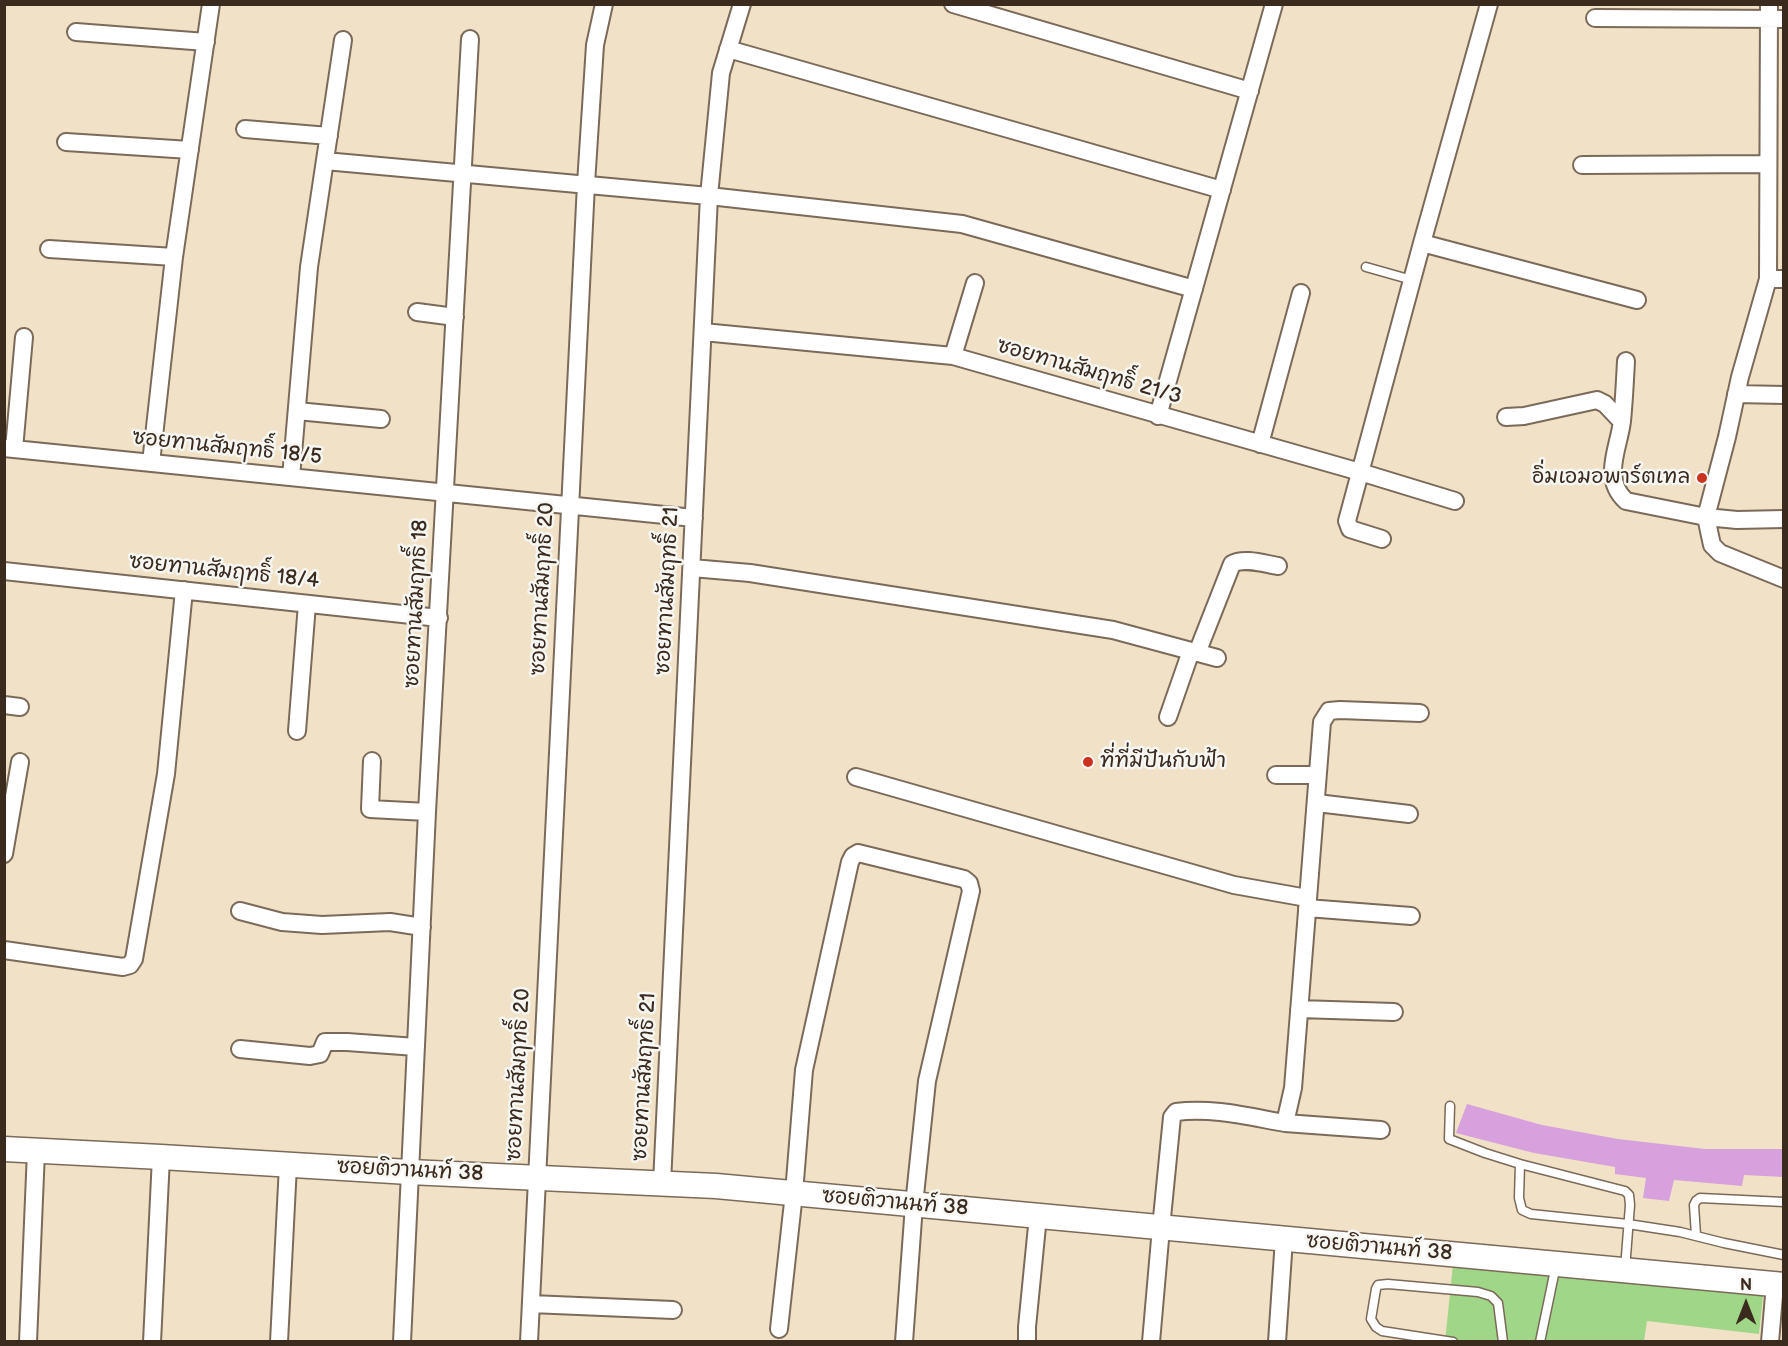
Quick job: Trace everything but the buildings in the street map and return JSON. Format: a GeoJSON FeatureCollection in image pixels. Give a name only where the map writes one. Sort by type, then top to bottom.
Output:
{"type":"FeatureCollection","features":[{"type":"Feature","properties":{"kind":"street"},"geometry":{"type":"LineString","coordinates":[[151,463],[174,257],[211,4]]}},
{"type":"Feature","properties":{"kind":"street","name":"ซอยทานสัมฤทธิ์ 20"},"geometry":{"type":"LineString","coordinates":[[529,1341],[586,184],[595,45],[604,4]]}},
{"type":"Feature","properties":{"kind":"street","name":"ซอยทานสัมฤทธิ์ 21"},"geometry":{"type":"LineString","coordinates":[[662,1183],[709,196],[721,73],[742,4]]}},
{"type":"Feature","properties":{"kind":"street"},"geometry":{"type":"LineString","coordinates":[[953,4],[1250,91]]}},
{"type":"Feature","properties":{"kind":"street"},"geometry":{"type":"LineString","coordinates":[[1158,416],[1274,4]]}},
{"type":"Feature","properties":{"kind":"street"},"geometry":{"type":"LineString","coordinates":[[1382,539],[1350,529],[1347,521],[1489,4]]}},
{"type":"Feature","properties":{"kind":"street"},"geometry":{"type":"LineString","coordinates":[[1595,18],[1774,14],[1776,146],[1768,164],[1776,279],[1736,394],[1706,517],[1712,545],[1720,553],[1784,579]]}},
{"type":"Feature","properties":{"kind":"street"},"geometry":{"type":"LineString","coordinates":[[76,32],[206,42]]}},
{"type":"Feature","properties":{"kind":"street","name":"ซอยทานสัมฤทธิ์ 18"},"geometry":{"type":"LineString","coordinates":[[402,1341],[427,812],[470,39]]}},
{"type":"Feature","properties":{"kind":"street"},"geometry":{"type":"LineString","coordinates":[[291,477],[309,267],[343,40]]}},
{"type":"Feature","properties":{"kind":"street"},"geometry":{"type":"LineString","coordinates":[[728,49],[1222,189]]}},
{"type":"Feature","properties":{"kind":"street"},"geometry":{"type":"LineString","coordinates":[[245,129],[329,136]]}},
{"type":"Feature","properties":{"kind":"street"},"geometry":{"type":"LineString","coordinates":[[66,142],[190,150]]}},
{"type":"Feature","properties":{"kind":"street"},"geometry":{"type":"LineString","coordinates":[[325,161],[709,196],[962,224],[1194,289]]}},
{"type":"Feature","properties":{"kind":"street"},"geometry":{"type":"LineString","coordinates":[[1581,165],[1768,164]]}},
{"type":"Feature","properties":{"kind":"street"},"geometry":{"type":"LineString","coordinates":[[1422,243],[1637,300]]}},
{"type":"Feature","properties":{"kind":"street"},"geometry":{"type":"LineString","coordinates":[[49,249],[174,257]]}},
{"type":"Feature","properties":{"kind":"street"},"geometry":{"type":"LineString","coordinates":[[953,356],[975,283]]}},
{"type":"Feature","properties":{"kind":"street"},"geometry":{"type":"LineString","coordinates":[[1260,444],[1300,292]]}},
{"type":"Feature","properties":{"kind":"street"},"geometry":{"type":"LineString","coordinates":[[417,312],[455,317]]}},
{"type":"Feature","properties":{"kind":"street","name":"ซอยทานสัมฤทธิ์ 21/3"},"geometry":{"type":"LineString","coordinates":[[702,332],[953,356],[1455,501]]}},
{"type":"Feature","properties":{"kind":"street"},"geometry":{"type":"LineString","coordinates":[[9,448],[24,337]]}},
{"type":"Feature","properties":{"kind":"street"},"geometry":{"type":"LineString","coordinates":[[1626,361],[1622,422],[1613,458],[1614,477],[1619,494],[1626,501],[1706,517],[1737,520],[1784,519]]}},
{"type":"Feature","properties":{"kind":"street"},"geometry":{"type":"LineString","coordinates":[[1736,394],[1784,395]]}},
{"type":"Feature","properties":{"kind":"street"},"geometry":{"type":"LineString","coordinates":[[1506,417],[1524,416],[1597,400],[1605,404],[1622,422]]}},
{"type":"Feature","properties":{"kind":"street"},"geometry":{"type":"LineString","coordinates":[[297,411],[381,419]]}},
{"type":"Feature","properties":{"kind":"street","name":"ซอยทานสัมฤทธิ์ 18/5"},"geometry":{"type":"LineString","coordinates":[[9,448],[694,518]]}},
{"type":"Feature","properties":{"kind":"street"},"geometry":{"type":"LineString","coordinates":[[1168,717],[1232,564],[1236,561],[1245,561],[1278,566]]}},
{"type":"Feature","properties":{"kind":"street"},"geometry":{"type":"LineString","coordinates":[[692,568],[750,573],[1113,630],[1217,658]]}},
{"type":"Feature","properties":{"kind":"street","name":"ซอยทานสัมฤทธิ์ 18/4"},"geometry":{"type":"LineString","coordinates":[[4,572],[439,618]]}},
{"type":"Feature","properties":{"kind":"street"},"geometry":{"type":"LineString","coordinates":[[4,950],[123,967],[134,959],[166,774],[184,590]]}},
{"type":"Feature","properties":{"kind":"street"},"geometry":{"type":"LineString","coordinates":[[297,731],[307,604]]}},
{"type":"Feature","properties":{"kind":"street"},"geometry":{"type":"LineString","coordinates":[[1285,1123],[1293,1088],[1322,722],[1329,711],[1420,713]]}},
{"type":"Feature","properties":{"kind":"street"},"geometry":{"type":"LineString","coordinates":[[372,761],[370,809],[427,812]]}},
{"type":"Feature","properties":{"kind":"street"},"geometry":{"type":"LineString","coordinates":[[4,854],[20,762]]}},
{"type":"Feature","properties":{"kind":"street"},"geometry":{"type":"LineString","coordinates":[[1276,775],[1317,775]]}},
{"type":"Feature","properties":{"kind":"street"},"geometry":{"type":"LineString","coordinates":[[856,777],[1234,885],[1307,903],[1411,916]]}},
{"type":"Feature","properties":{"kind":"street"},"geometry":{"type":"LineString","coordinates":[[1317,803],[1409,814]]}},
{"type":"Feature","properties":{"kind":"street"},"geometry":{"type":"LineString","coordinates":[[779,1329],[794,1193],[804,1070],[850,862],[858,853],[964,879],[969,883],[971,891],[927,1081],[914,1204],[904,1341]]}},
{"type":"Feature","properties":{"kind":"street"},"geometry":{"type":"LineString","coordinates":[[240,911],[282,922],[322,925],[390,922],[422,927]]}},
{"type":"Feature","properties":{"kind":"street"},"geometry":{"type":"LineString","coordinates":[[1299,1009],[1394,1012]]}},
{"type":"Feature","properties":{"kind":"street"},"geometry":{"type":"LineString","coordinates":[[240,1049],[310,1056],[320,1054],[325,1042],[416,1047]]}},
{"type":"Feature","properties":{"kind":"street"},"geometry":{"type":"LineString","coordinates":[[1151,1341],[1172,1118],[1176,1112],[1232,1113],[1285,1123],[1380,1130]]}},
{"type":"Feature","properties":{"kind":"street","name":"ซอยติวานนท์ 38"},"geometry":{"type":"LineString","coordinates":[[4,1149],[409,1172],[716,1186],[1779,1285]]}},
{"type":"Feature","properties":{"kind":"street"},"geometry":{"type":"LineString","coordinates":[[28,1341],[36,1151]]}},
{"type":"Feature","properties":{"kind":"street"},"geometry":{"type":"LineString","coordinates":[[152,1341],[160,1157]]}},
{"type":"Feature","properties":{"kind":"street"},"geometry":{"type":"LineString","coordinates":[[279,1341],[288,1165]]}},
{"type":"Feature","properties":{"kind":"street"},"geometry":{"type":"LineString","coordinates":[[1027,1341],[1038,1216]]}},
{"type":"Feature","properties":{"kind":"street"},"geometry":{"type":"LineString","coordinates":[[1276,1341],[1284,1239]]}},
{"type":"Feature","properties":{"kind":"street"},"geometry":{"type":"LineString","coordinates":[[1770,1341],[1779,1285]]}},
{"type":"Feature","properties":{"kind":"street"},"geometry":{"type":"LineString","coordinates":[[531,1304],[673,1310]]}},
{"type":"Feature","properties":{"kind":"lane"},"geometry":{"type":"LineString","coordinates":[[1366,267],[1412,280]]}},
{"type":"Feature","properties":{"kind":"lane"},"geometry":{"type":"LineString","coordinates":[[1450,1106],[1448,1137],[1450,1141],[1520,1164],[1625,1191],[1629,1195],[1630,1205],[1625,1270]]}},
{"type":"Feature","properties":{"kind":"lane"},"geometry":{"type":"LineString","coordinates":[[1520,1164],[1519,1198],[1522,1210],[1531,1214],[1628,1224],[1696,1235],[1784,1255]]}},
{"type":"Feature","properties":{"kind":"lane"},"geometry":{"type":"LineString","coordinates":[[1696,1235],[1694,1205],[1700,1198],[1784,1202]]}},
{"type":"Feature","properties":{"kind":"lane"},"geometry":{"type":"LineString","coordinates":[[1540,1341],[1556,1264]]}},
{"type":"Feature","properties":{"kind":"lane"},"geometry":{"type":"LineString","coordinates":[[1453,1341],[1382,1332],[1371,1319],[1378,1285],[1478,1292],[1491,1296],[1498,1303],[1503,1341]]}},
{"type":"Feature","properties":{"kind":"green space"},"geometry":{"type":"Polygon","coordinates":[[[1453,1264],[1763,1296],[1759,1334],[1647,1321],[1644,1341],[1445,1342],[1453,1264]]]}},
{"type":"Feature","properties":{"kind":"place","name":"อิ่มเอมอพาร์ตเทล"},"geometry":{"type":"Point","coordinates":[1702,478]}},
{"type":"Feature","properties":{"kind":"place","name":"ที่ที่มีปันกับฟ้า"},"geometry":{"type":"Point","coordinates":[1088,762]}}]}
